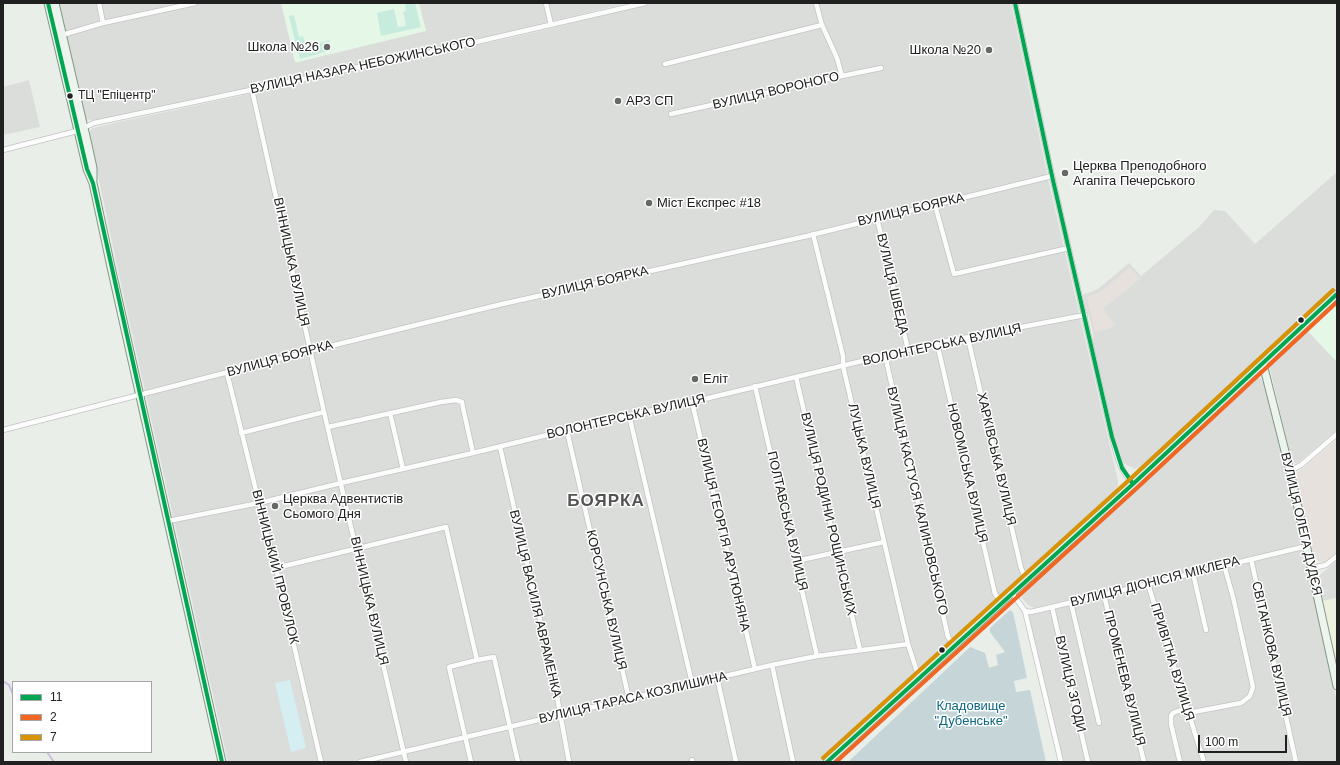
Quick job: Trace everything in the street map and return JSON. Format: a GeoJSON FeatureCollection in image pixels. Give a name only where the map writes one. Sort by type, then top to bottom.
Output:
{"type":"FeatureCollection","features":[{"type":"Feature","properties":{"kind":"main road"},"geometry":{"type":"LineString","coordinates":[[48,3],[81,129]]}},
{"type":"Feature","properties":{"kind":"main road"},"geometry":{"type":"LineString","coordinates":[[55,3],[81,129],[87,169],[93,183],[222,762]]}},
{"type":"Feature","properties":{"kind":"main road"},"geometry":{"type":"LineString","coordinates":[[827,762],[1133,484],[1337,294]]}},
{"type":"Feature","properties":{"kind":"main road","name":"ВУЛИЦЯ ОЛЕГА ДУДЄЯ"},"geometry":{"type":"LineString","coordinates":[[1263,364],[1290,471],[1337,686]]}},
{"type":"Feature","properties":{"kind":"street"},"geometry":{"type":"LineString","coordinates":[[99,3],[103,23]]}},
{"type":"Feature","properties":{"kind":"street"},"geometry":{"type":"LineString","coordinates":[[62,35],[103,23],[195,3]]}},
{"type":"Feature","properties":{"kind":"street"},"geometry":{"type":"LineString","coordinates":[[546,3],[551,25]]}},
{"type":"Feature","properties":{"kind":"street","name":"ВУЛИЦЯ НАЗАРА НЕБОЖИНСЬКОГО"},"geometry":{"type":"LineString","coordinates":[[3,150],[81,129],[94,123],[551,25],[644,3]]}},
{"type":"Feature","properties":{"kind":"street"},"geometry":{"type":"LineString","coordinates":[[816,3],[822,25],[837,58],[842,76]]}},
{"type":"Feature","properties":{"kind":"street"},"geometry":{"type":"LineString","coordinates":[[1015,3],[1052,176],[1119,465],[1124,475],[1133,484]]}},
{"type":"Feature","properties":{"kind":"street"},"geometry":{"type":"LineString","coordinates":[[665,64],[822,25]]}},
{"type":"Feature","properties":{"kind":"street","name":"ВУЛИЦЯ ВОРОНОГО"},"geometry":{"type":"LineString","coordinates":[[671,114],[881,68]]}},
{"type":"Feature","properties":{"kind":"street","name":"ВІННИЦЬКА ВУЛИЦЯ"},"geometry":{"type":"LineString","coordinates":[[252,90],[310,351],[406,762]]}},
{"type":"Feature","properties":{"kind":"street","name":"ВУЛИЦЯ БОЯРКА"},"geometry":{"type":"LineString","coordinates":[[3,430],[310,351],[498,305],[813,234],[1052,176]]}},
{"type":"Feature","properties":{"kind":"street"},"geometry":{"type":"LineString","coordinates":[[935,205],[954,274],[1069,248]]}},
{"type":"Feature","properties":{"kind":"street","name":"ВУЛИЦЯ ШВЕДА"},"geometry":{"type":"LineString","coordinates":[[877,218],[908,350]]}},
{"type":"Feature","properties":{"kind":"street","name":"ЛУЦЬКА ВУЛИЦЯ"},"geometry":{"type":"LineString","coordinates":[[813,234],[843,356],[843,366],[908,644],[919,678]]}},
{"type":"Feature","properties":{"kind":"street","name":"ВОЛОНТЕРСЬКА ВУЛИЦЯ"},"geometry":{"type":"LineString","coordinates":[[168,521],[259,503],[937,343],[1085,315]]}},
{"type":"Feature","properties":{"kind":"street","name":"ХАРКІВСЬКА ВУЛИЦЯ"},"geometry":{"type":"LineString","coordinates":[[968,338],[1021,568],[1026,580]]}},
{"type":"Feature","properties":{"kind":"street","name":"НОВОМІСЬКА ВУЛИЦЯ"},"geometry":{"type":"LineString","coordinates":[[937,343],[995,594],[1002,602]]}},
{"type":"Feature","properties":{"kind":"street","name":"ВУЛИЦЯ КАСТУСЯ КАЛИНОВСЬКОГО"},"geometry":{"type":"LineString","coordinates":[[885,355],[948,637],[954,646]]}},
{"type":"Feature","properties":{"kind":"street","name":"ВІННИЦЬКИЙ ПРОВУЛОК"},"geometry":{"type":"LineString","coordinates":[[227,373],[276,568],[321,762]]}},
{"type":"Feature","properties":{"kind":"street","name":"ВУЛИЦЯ РОДИНИ РОЩИНСЬКИХ"},"geometry":{"type":"LineString","coordinates":[[796,377],[836,553],[860,650]]}},
{"type":"Feature","properties":{"kind":"street","name":"ПОЛТАВСЬКА ВУЛИЦЯ"},"geometry":{"type":"LineString","coordinates":[[755,386],[817,656]]}},
{"type":"Feature","properties":{"kind":"street"},"geometry":{"type":"LineString","coordinates":[[328,427],[456,400],[462,402],[473,453]]}},
{"type":"Feature","properties":{"kind":"street","name":"ВУЛИЦЯ ГЕОРГІЯ АРУТЮНЯНА"},"geometry":{"type":"LineString","coordinates":[[692,402],[755,669]]}},
{"type":"Feature","properties":{"kind":"street"},"geometry":{"type":"LineString","coordinates":[[241,433],[324,412]]}},
{"type":"Feature","properties":{"kind":"street"},"geometry":{"type":"LineString","coordinates":[[390,413],[403,469]]}},
{"type":"Feature","properties":{"kind":"street"},"geometry":{"type":"LineString","coordinates":[[629,415],[692,683]]}},
{"type":"Feature","properties":{"kind":"street","name":"КОРСУНСЬКА ВУЛИЦЯ"},"geometry":{"type":"LineString","coordinates":[[567,431],[629,699]]}},
{"type":"Feature","properties":{"kind":"street"},"geometry":{"type":"LineString","coordinates":[[1290,471],[1301,465],[1337,434]]}},
{"type":"Feature","properties":{"kind":"street","name":"ВУЛИЦЯ ВАСИЛЯ АВРАМЕНКА"},"geometry":{"type":"LineString","coordinates":[[500,447],[554,680],[559,715],[569,762]]}},
{"type":"Feature","properties":{"kind":"street"},"geometry":{"type":"LineString","coordinates":[[276,568],[446,527],[477,660]]}},
{"type":"Feature","properties":{"kind":"street"},"geometry":{"type":"LineString","coordinates":[[796,561],[884,542]]}},
{"type":"Feature","properties":{"kind":"street","name":"ВУЛИЦЯ ДІОНІСІЯ МІКЛЕРА"},"geometry":{"type":"LineString","coordinates":[[1025,611],[1031,612],[1071,603],[1307,546]]}},
{"type":"Feature","properties":{"kind":"street"},"geometry":{"type":"LineString","coordinates":[[1312,568],[1326,565],[1337,556]]}},
{"type":"Feature","properties":{"kind":"street","name":"СВІТАНКОВА ВУЛИЦЯ"},"geometry":{"type":"LineString","coordinates":[[1251,559],[1296,762]]}},
{"type":"Feature","properties":{"kind":"street"},"geometry":{"type":"LineString","coordinates":[[1180,762],[1172,729],[1171,716],[1173,713],[1241,703],[1252,692],[1254,687],[1224,565]]}},
{"type":"Feature","properties":{"kind":"street"},"geometry":{"type":"LineString","coordinates":[[1193,573],[1206,630]]}},
{"type":"Feature","properties":{"kind":"street","name":"ПРИВІТНА ВУЛИЦЯ"},"geometry":{"type":"LineString","coordinates":[[1148,584],[1204,762]]}},
{"type":"Feature","properties":{"kind":"street"},"geometry":{"type":"LineString","coordinates":[[1012,593],[1025,611],[1061,762]]}},
{"type":"Feature","properties":{"kind":"street","name":"ПРОМЕНЕВА ВУЛИЦЯ"},"geometry":{"type":"LineString","coordinates":[[1104,595],[1144,762]]}},
{"type":"Feature","properties":{"kind":"street"},"geometry":{"type":"LineString","coordinates":[[1071,603],[1099,723]]}},
{"type":"Feature","properties":{"kind":"street","name":"ВУЛИЦЯ ЗГОДИ"},"geometry":{"type":"LineString","coordinates":[[1052,607],[1088,762]]}},
{"type":"Feature","properties":{"kind":"street","name":"ВУЛИЦЯ ТАРАСА КОЗЛИШИНА"},"geometry":{"type":"LineString","coordinates":[[360,762],[772,665],[817,656],[908,644]]}},
{"type":"Feature","properties":{"kind":"street"},"geometry":{"type":"LineString","coordinates":[[471,762],[449,668],[494,656],[518,762]]}},
{"type":"Feature","properties":{"kind":"street"},"geometry":{"type":"LineString","coordinates":[[772,665],[793,762]]}},
{"type":"Feature","properties":{"kind":"street"},"geometry":{"type":"LineString","coordinates":[[717,677],[736,762]]}},
{"type":"Feature","properties":{"kind":"shaded area"},"geometry":{"type":"Polygon","coordinates":[[[58,3],[628,3],[469,41],[94,121],[86,119],[83,113],[79,88],[73,73],[58,3]]]}},
{"type":"Feature","properties":{"kind":"shaded area","name":"Школа №26"},"geometry":{"type":"Polygon","coordinates":[[[281,3],[419,3],[426,31],[295,62],[281,3]]]}},
{"type":"Feature","properties":{"kind":"shaded area"},"geometry":{"type":"Polygon","coordinates":[[[405,3],[415,3],[421,27],[381,36],[377,13],[394,9],[398,27],[406,26],[403,12],[406,11],[405,3]]]}},
{"type":"Feature","properties":{"kind":"shaded area"},"geometry":{"type":"Polygon","coordinates":[[[654,3],[1011,3],[1049,183],[1118,481],[1116,490],[964,628],[820,762],[228,762],[117,266],[89,132],[93,128],[114,123],[519,36],[654,3]]]}},
{"type":"Feature","properties":{"kind":"shaded area"},"geometry":{"type":"Polygon","coordinates":[[[294,15],[299,37],[303,36],[305,43],[296,45],[289,16],[294,15]]]}},
{"type":"Feature","properties":{"kind":"shaded area"},"geometry":{"type":"Polygon","coordinates":[[[329,40],[332,50],[300,59],[297,49],[329,40]]]}},
{"type":"Feature","properties":{"kind":"shaded area"},"geometry":{"type":"Polygon","coordinates":[[[29,80],[40,127],[3,135],[3,87],[29,80]]]}},
{"type":"Feature","properties":{"kind":"shaded area"},"geometry":{"type":"Polygon","coordinates":[[[585,118],[605,213],[611,228],[594,231],[592,205],[537,217],[517,129],[537,126],[542,127],[585,118]]]}},
{"type":"Feature","properties":{"kind":"shaded area"},"geometry":{"type":"Polygon","coordinates":[[[1337,172],[1337,288],[1140,468],[1135,469],[1123,463],[1120,457],[1093,341],[1093,332],[1083,295],[1098,289],[1129,263],[1141,276],[1198,228],[1214,210],[1225,211],[1255,244],[1337,172]]]}},
{"type":"Feature","properties":{"kind":"shaded area"},"geometry":{"type":"Polygon","coordinates":[[[1130,267],[1140,279],[1103,309],[1115,324],[1111,328],[1095,332],[1087,297],[1100,292],[1130,267]]]}},
{"type":"Feature","properties":{"kind":"shaded area"},"geometry":{"type":"Polygon","coordinates":[[[1337,305],[1337,362],[1307,330],[1337,305]]]}},
{"type":"Feature","properties":{"kind":"shaded area"},"geometry":{"type":"Polygon","coordinates":[[[1307,330],[1337,362],[1337,430],[1296,463],[1292,462],[1270,369],[1271,363],[1307,330]]]}},
{"type":"Feature","properties":{"kind":"shaded area"},"geometry":{"type":"Polygon","coordinates":[[[1257,376],[1265,385],[1302,543],[1301,545],[1034,608],[1028,605],[1022,598],[1025,587],[1254,377],[1257,376]]]}},
{"type":"Feature","properties":{"kind":"shaded area"},"geometry":{"type":"Polygon","coordinates":[[[1337,439],[1337,552],[1325,562],[1321,562],[1314,559],[1296,474],[1337,439]]]}},
{"type":"Feature","properties":{"kind":"shaded area"},"geometry":{"type":"Polygon","coordinates":[[[1302,551],[1305,554],[1337,703],[1337,762],[1062,762],[1029,615],[1302,551]]]}},
{"type":"Feature","properties":{"kind":"shaded area"},"geometry":{"type":"Polygon","coordinates":[[[1337,560],[1337,598],[1323,601],[1318,577],[1337,560]]]}},
{"type":"Feature","properties":{"kind":"shaded area"},"geometry":{"type":"Polygon","coordinates":[[[1337,598],[1337,665],[1323,601],[1337,598]]]}},
{"type":"Feature","properties":{"kind":"shaded area"},"geometry":{"type":"Polygon","coordinates":[[[290,680],[306,748],[291,752],[275,683],[290,680]]]}},
{"type":"Feature","properties":{"kind":"green space","name":"Кладовище \"Дубенське\""},"geometry":{"type":"Polygon","coordinates":[[[1010,610],[1013,612],[1027,678],[1014,681],[1016,692],[1030,690],[1046,762],[848,762],[970,647],[985,653],[989,668],[998,665],[996,655],[1005,652],[990,632],[990,628],[1010,610]]]}},
{"type":"Feature","properties":{"kind":"waterway"},"geometry":{"type":"LineString","coordinates":[[3,681],[9,685],[12,692]]}},
{"type":"Feature","properties":{"kind":"waterway"},"geometry":{"type":"LineString","coordinates":[[48,753],[54,762]]}},
{"type":"Feature","properties":{"kind":"transit line","name":"11"},"geometry":{"type":"LineString","coordinates":[[48,3],[87,169],[93,183],[222,762]]}},
{"type":"Feature","properties":{"kind":"transit line","name":"11"},"geometry":{"type":"LineString","coordinates":[[1015,3],[1052,176],[1112,437],[1122,468],[1133,484]]}},
{"type":"Feature","properties":{"kind":"transit line","name":"7"},"geometry":{"type":"LineString","coordinates":[[823,758],[1129,480],[1333,290]]}},
{"type":"Feature","properties":{"kind":"transit line","name":"11"},"geometry":{"type":"LineString","coordinates":[[827,762],[1133,484],[1337,294]]}},
{"type":"Feature","properties":{"kind":"transit line","name":"2"},"geometry":{"type":"LineString","coordinates":[[836,762],[1137,488],[1337,302]]}},
{"type":"Feature","properties":{"kind":"place","name":"Школа №26"},"geometry":{"type":"Point","coordinates":[327,47]}},
{"type":"Feature","properties":{"kind":"place","name":"Школа №20"},"geometry":{"type":"Point","coordinates":[989,50]}},
{"type":"Feature","properties":{"kind":"place","name":"ТЦ \"Епіцентр\""},"geometry":{"type":"Point","coordinates":[70,96]}},
{"type":"Feature","properties":{"kind":"place","name":"АРЗ СП"},"geometry":{"type":"Point","coordinates":[618,101]}},
{"type":"Feature","properties":{"kind":"place","name":"Церква Преподобного Агапіта Печерського"},"geometry":{"type":"Point","coordinates":[1065,173]}},
{"type":"Feature","properties":{"kind":"place","name":"Міст Експрес #18"},"geometry":{"type":"Point","coordinates":[649,203]}},
{"type":"Feature","properties":{"kind":"place","name":"Еліт"},"geometry":{"type":"Point","coordinates":[695,379]}},
{"type":"Feature","properties":{"kind":"place","name":"Церква Адвентистів Сьомого Дня"},"geometry":{"type":"Point","coordinates":[275,506]}},
{"type":"Feature","properties":{"kind":"district","name":"БОЯРКА"},"geometry":{"type":"Point","coordinates":[606,501]}}]}
